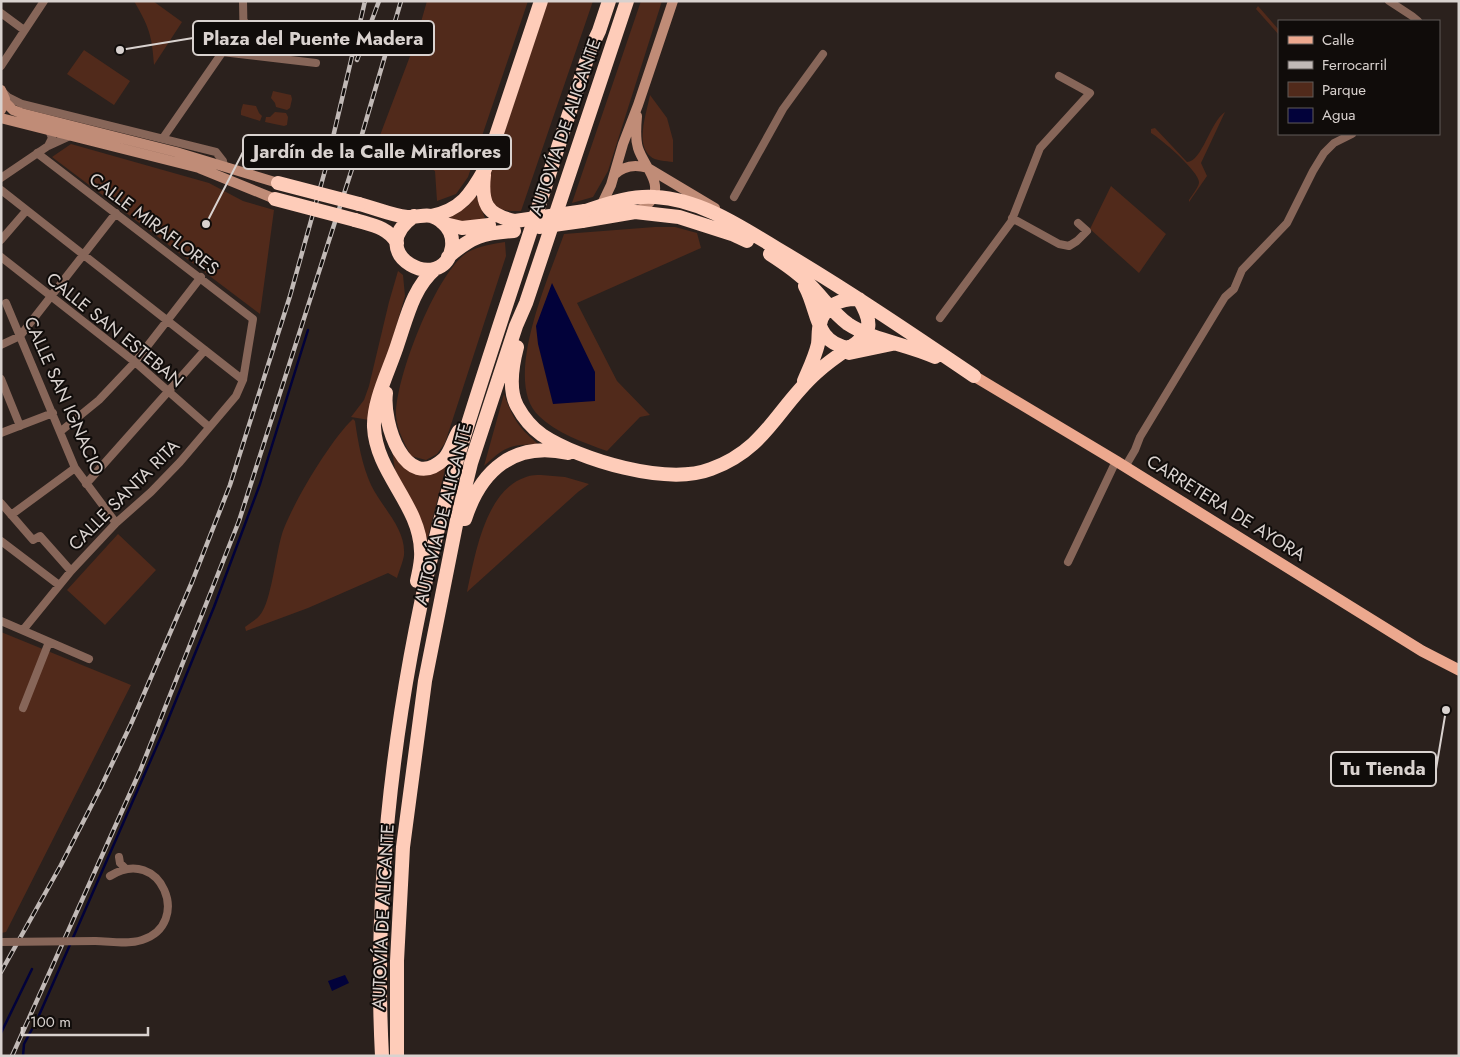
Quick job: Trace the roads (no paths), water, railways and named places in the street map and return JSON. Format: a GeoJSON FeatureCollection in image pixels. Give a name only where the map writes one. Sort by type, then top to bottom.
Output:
{"type":"FeatureCollection","features":[{"type":"Feature","properties":{"kind":"highway"},"geometry":{"type":"LineString","coordinates":[[431,216],[447,211],[463,202],[474,190],[485,169],[541,1]]}},
{"type":"Feature","properties":{"kind":"highway"},"geometry":{"type":"LineString","coordinates":[[590,50],[592,30],[600,1]]}},
{"type":"Feature","properties":{"kind":"highway","name":"AUTOVÍA DE ALICANTE"},"geometry":{"type":"LineString","coordinates":[[382,1056],[381,948],[383,890],[390,804],[409,661],[434,544],[471,414],[590,50],[599,31],[609,1]]}},
{"type":"Feature","properties":{"kind":"highway","name":"AUTOVÍA DE ALICANTE"},"geometry":{"type":"LineString","coordinates":[[397,1056],[397,961],[403,847],[425,681],[457,520],[471,463],[627,1]]}},
{"type":"Feature","properties":{"kind":"highway"},"geometry":{"type":"LineString","coordinates":[[485,169],[483,189],[485,201],[491,211],[514,226]]}},
{"type":"Feature","properties":{"kind":"highway"},"geometry":{"type":"LineString","coordinates":[[278,183],[405,216],[431,216],[452,227],[514,226],[583,216],[636,212],[679,217],[732,234],[760,248],[796,272],[846,322],[867,334],[932,355],[974,376]]}},
{"type":"Feature","properties":{"kind":"highway"},"geometry":{"type":"LineString","coordinates":[[583,216],[601,206],[616,201],[654,196],[692,203],[753,234],[859,299],[974,376]]}},
{"type":"Feature","properties":{"kind":"highway"},"geometry":{"type":"LineString","coordinates":[[275,199],[355,220],[387,231],[397,242]]}},
{"type":"Feature","properties":{"kind":"highway"},"geometry":{"type":"LineString","coordinates":[[411,303],[413,283],[405,262],[398,252],[397,238],[402,228],[414,216]]}},
{"type":"Feature","properties":{"kind":"highway"},"geometry":{"type":"LineString","coordinates":[[445,224],[451,233],[452,245],[448,257]]}},
{"type":"Feature","properties":{"kind":"highway"},"geometry":{"type":"LineString","coordinates":[[405,262],[420,269],[430,270],[442,264],[470,240],[482,234],[514,226]]}},
{"type":"Feature","properties":{"kind":"highway"},"geometry":{"type":"LineString","coordinates":[[418,621],[414,601],[421,550],[419,538],[408,508],[386,471],[379,454],[374,427],[378,401],[411,303],[422,283],[434,268]]}},
{"type":"Feature","properties":{"kind":"highway"},"geometry":{"type":"LineString","coordinates":[[796,272],[811,296],[823,333],[832,343],[849,348]]}},
{"type":"Feature","properties":{"kind":"highway"},"geometry":{"type":"LineString","coordinates":[[798,392],[818,344],[819,325],[826,311],[843,300],[859,299]]}},
{"type":"Feature","properties":{"kind":"highway"},"geometry":{"type":"LineString","coordinates":[[452,548],[480,484],[496,467],[523,453],[536,450],[556,450],[650,473],[676,475],[711,469],[732,459],[764,435],[811,378],[849,348],[860,342],[867,334],[869,320],[859,299]]}},
{"type":"Feature","properties":{"kind":"highway"},"geometry":{"type":"LineString","coordinates":[[526,302],[523,327],[513,361],[512,379],[516,404],[526,420],[541,434],[596,459]]}},
{"type":"Feature","properties":{"kind":"highway"},"geometry":{"type":"LineString","coordinates":[[837,357],[864,349],[897,343]]}},
{"type":"Feature","properties":{"kind":"highway"},"geometry":{"type":"LineString","coordinates":[[389,370],[385,397],[388,424],[401,454],[407,462],[416,467],[433,466],[444,458],[471,414]]}},
{"type":"Feature","properties":{"kind":"main road"},"geometry":{"type":"LineString","coordinates":[[601,206],[612,180],[673,1]]}},
{"type":"Feature","properties":{"kind":"main road"},"geometry":{"type":"LineString","coordinates":[[3,98],[13,110],[20,113],[224,166],[278,183]]}},
{"type":"Feature","properties":{"kind":"main road"},"geometry":{"type":"LineString","coordinates":[[638,105],[636,141],[641,156],[648,168],[655,184],[654,196],[646,206],[636,212],[623,208],[616,201],[612,195],[612,180],[620,170],[631,166],[641,166],[648,168],[705,202],[753,234]]}},
{"type":"Feature","properties":{"kind":"main road"},"geometry":{"type":"LineString","coordinates":[[1,118],[199,168],[275,199]]}},
{"type":"Feature","properties":{"kind":"main road","name":"CARRETERA DE AYORA"},"geometry":{"type":"LineString","coordinates":[[974,376],[1422,651],[1459,670]]}},
{"type":"Feature","properties":{"kind":"street"},"geometry":{"type":"LineString","coordinates":[[1,66],[44,1]]}},
{"type":"Feature","properties":{"kind":"street"},"geometry":{"type":"LineString","coordinates":[[243,1],[244,54]]}},
{"type":"Feature","properties":{"kind":"street"},"geometry":{"type":"LineString","coordinates":[[1389,1],[1417,20]]}},
{"type":"Feature","properties":{"kind":"street"},"geometry":{"type":"LineString","coordinates":[[1,14],[24,30]]}},
{"type":"Feature","properties":{"kind":"street"},"geometry":{"type":"LineString","coordinates":[[163,138],[244,21]]}},
{"type":"Feature","properties":{"kind":"street"},"geometry":{"type":"LineString","coordinates":[[222,52],[316,63]]}},
{"type":"Feature","properties":{"kind":"street"},"geometry":{"type":"LineString","coordinates":[[734,197],[783,109],[823,54]]}},
{"type":"Feature","properties":{"kind":"street"},"geometry":{"type":"LineString","coordinates":[[940,318],[1012,218],[1040,148],[1090,93],[1060,76]]}},
{"type":"Feature","properties":{"kind":"street"},"geometry":{"type":"LineString","coordinates":[[3,98],[8,97],[22,104],[216,152],[224,160],[224,166]]}},
{"type":"Feature","properties":{"kind":"street"},"geometry":{"type":"LineString","coordinates":[[48,146],[52,136],[49,130]]}},
{"type":"Feature","properties":{"kind":"street"},"geometry":{"type":"LineString","coordinates":[[1,178],[48,146],[72,135]]}},
{"type":"Feature","properties":{"kind":"street"},"geometry":{"type":"LineString","coordinates":[[1068,562],[1120,464],[1135,450],[1140,437],[1221,303],[1234,289],[1242,270],[1287,223],[1324,153],[1334,143],[1350,135]]}},
{"type":"Feature","properties":{"kind":"street","name":"CALLE MIRAFLORES"},"geometry":{"type":"LineString","coordinates":[[37,153],[253,319]]}},
{"type":"Feature","properties":{"kind":"street"},"geometry":{"type":"LineString","coordinates":[[1,190],[243,380]]}},
{"type":"Feature","properties":{"kind":"street"},"geometry":{"type":"LineString","coordinates":[[1,240],[26,211]]}},
{"type":"Feature","properties":{"kind":"street"},"geometry":{"type":"LineString","coordinates":[[1,345],[20,336],[116,213]]}},
{"type":"Feature","properties":{"kind":"street"},"geometry":{"type":"LineString","coordinates":[[1012,218],[1059,244],[1069,246],[1078,241],[1087,231],[1078,223]]}},
{"type":"Feature","properties":{"kind":"street","name":"CALLE SAN ESTEBAN"},"geometry":{"type":"LineString","coordinates":[[1,257],[135,362],[209,427]]}},
{"type":"Feature","properties":{"kind":"street"},"geometry":{"type":"LineString","coordinates":[[61,431],[99,400],[135,362],[201,278]]}},
{"type":"Feature","properties":{"kind":"street","name":"CALLE SAN IGNACIO"},"geometry":{"type":"LineString","coordinates":[[6,303],[54,412],[75,468],[116,523]]}},
{"type":"Feature","properties":{"kind":"street","name":"CALLE SANTA RITA"},"geometry":{"type":"LineString","coordinates":[[23,630],[71,571],[116,523],[151,492],[174,468],[236,396],[243,380],[253,319]]}},
{"type":"Feature","properties":{"kind":"street"},"geometry":{"type":"LineString","coordinates":[[86,484],[205,350]]}},
{"type":"Feature","properties":{"kind":"street"},"geometry":{"type":"LineString","coordinates":[[1,379],[20,426]]}},
{"type":"Feature","properties":{"kind":"street"},"geometry":{"type":"LineString","coordinates":[[1,433],[54,412]]}},
{"type":"Feature","properties":{"kind":"street"},"geometry":{"type":"LineString","coordinates":[[11,515],[75,468]]}},
{"type":"Feature","properties":{"kind":"street"},"geometry":{"type":"LineString","coordinates":[[2,508],[11,515],[33,540],[40,536],[71,571]]}},
{"type":"Feature","properties":{"kind":"street"},"geometry":{"type":"LineString","coordinates":[[1,542],[59,586]]}},
{"type":"Feature","properties":{"kind":"street"},"geometry":{"type":"LineString","coordinates":[[1,621],[89,659]]}},
{"type":"Feature","properties":{"kind":"street"},"geometry":{"type":"LineString","coordinates":[[23,708],[49,642]]}},
{"type":"Feature","properties":{"kind":"street"},"geometry":{"type":"LineString","coordinates":[[119,857],[120,862],[125,868]]}},
{"type":"Feature","properties":{"kind":"street"},"geometry":{"type":"LineString","coordinates":[[1,942],[134,942],[152,936],[166,919],[168,906],[168,897],[159,881],[150,873],[125,868],[110,876]]}},
{"type":"Feature","properties":{"kind":"water"},"geometry":{"type":"Polygon","coordinates":[[[552,283],[595,372],[595,401],[553,404],[538,344],[536,326],[552,283]]]}},
{"type":"Feature","properties":{"kind":"water"},"geometry":{"type":"Polygon","coordinates":[[[345,975],[349,983],[332,991],[328,981],[345,975]]]}},
{"type":"Feature","properties":{"kind":"waterway"},"geometry":{"type":"LineString","coordinates":[[23,1056],[24,1044],[37,1020],[163,732],[214,607],[260,484],[308,330]]}},
{"type":"Feature","properties":{"kind":"waterway"},"geometry":{"type":"LineString","coordinates":[[1,1033],[32,969]]}},
{"type":"Feature","properties":{"kind":"railway"},"geometry":{"type":"LineString","coordinates":[[1,972],[61,865],[131,724],[192,582],[230,485],[290,296],[326,167],[365,1]]}},
{"type":"Feature","properties":{"kind":"railway"},"geometry":{"type":"LineString","coordinates":[[357,60],[379,1]]}},
{"type":"Feature","properties":{"kind":"railway"},"geometry":{"type":"LineString","coordinates":[[12,1056],[140,771],[239,521],[351,172],[401,1]]}},
{"type":"Feature","properties":{"kind":"place","name":"Plaza del Puente Madera"},"geometry":{"type":"Point","coordinates":[120,50]}},
{"type":"Feature","properties":{"kind":"place","name":"Jardín de la Calle Miraflores"},"geometry":{"type":"Point","coordinates":[206,224]}},
{"type":"Feature","properties":{"kind":"place","name":"Tu Tienda"},"geometry":{"type":"Point","coordinates":[1446,710]}}]}
